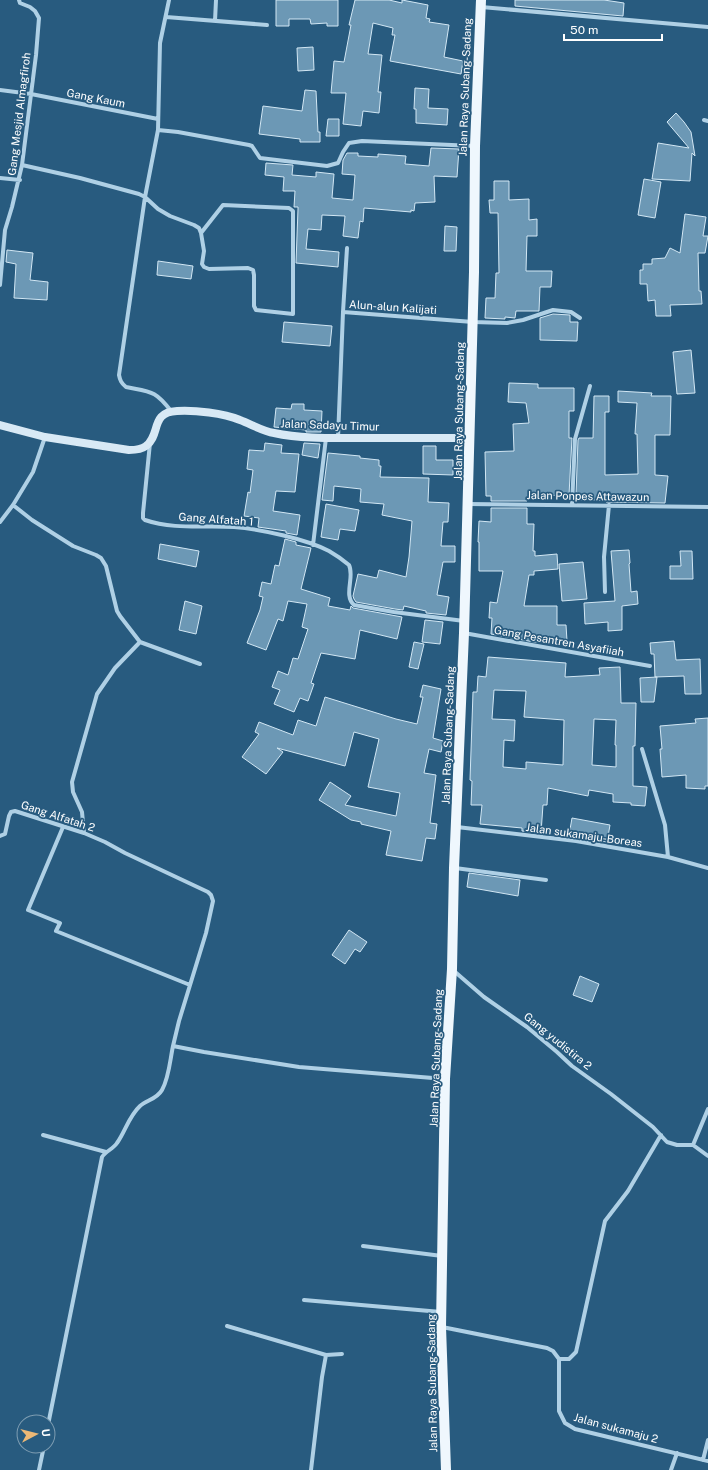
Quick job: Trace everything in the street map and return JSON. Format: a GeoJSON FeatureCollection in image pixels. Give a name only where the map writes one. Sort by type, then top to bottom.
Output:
{"type":"FeatureCollection","features":[{"type":"Feature","properties":{"kind":"main road","name":"Jalan Raya Subang-Sadang"},"geometry":{"type":"LineString","coordinates":[[446,1470],[441,1327],[445,1079],[452,969],[454,868],[464,633],[473,322],[475,146],[480,4]]}},
{"type":"Feature","properties":{"kind":"street","name":"Gang Mesjid Almagfiroh"},"geometry":{"type":"LineString","coordinates":[[0,285],[5,230],[20,180],[39,18],[35,11],[19,0]]}},
{"type":"Feature","properties":{"kind":"street"},"geometry":{"type":"LineString","coordinates":[[0,425],[45,437],[128,450],[138,450],[145,447],[150,442],[162,416],[171,411],[158,395],[152,392],[126,387],[120,380],[145,197],[158,130],[160,43],[169,0]]}},
{"type":"Feature","properties":{"kind":"street"},"geometry":{"type":"LineString","coordinates":[[214,21],[216,0]]}},
{"type":"Feature","properties":{"kind":"street"},"geometry":{"type":"LineString","coordinates":[[480,4],[708,27]]}},
{"type":"Feature","properties":{"kind":"street"},"geometry":{"type":"LineString","coordinates":[[166,17],[267,25]]}},
{"type":"Feature","properties":{"kind":"street","name":"Gang Kaum"},"geometry":{"type":"LineString","coordinates":[[0,90],[31,94],[158,119]]}},
{"type":"Feature","properties":{"kind":"street"},"geometry":{"type":"LineString","coordinates":[[158,130],[178,132],[249,145],[252,146],[260,158],[327,166],[338,163],[349,143],[362,140],[475,146]]}},
{"type":"Feature","properties":{"kind":"street"},"geometry":{"type":"LineString","coordinates":[[22,165],[87,180],[145,197],[158,209],[170,216],[199,228],[204,251],[202,264],[204,267],[209,269],[251,269],[254,275],[254,309],[293,314],[293,211],[289,208],[222,205],[201,233]]}},
{"type":"Feature","properties":{"kind":"street"},"geometry":{"type":"LineString","coordinates":[[0,178],[20,180]]}},
{"type":"Feature","properties":{"kind":"street"},"geometry":{"type":"LineString","coordinates":[[343,312],[347,248]]}},
{"type":"Feature","properties":{"kind":"street","name":"Alun-alun Kalijati"},"geometry":{"type":"LineString","coordinates":[[338,438],[343,312],[473,322],[507,323],[523,320],[553,310],[571,312],[580,318]]}},
{"type":"Feature","properties":{"kind":"street"},"geometry":{"type":"LineString","coordinates":[[572,505],[575,439],[590,386]]}},
{"type":"Feature","properties":{"kind":"street","name":"Jalan Sadayu Timur"},"geometry":{"type":"LineString","coordinates":[[171,411],[208,413],[239,420],[274,433],[326,438],[470,438]]}},
{"type":"Feature","properties":{"kind":"street"},"geometry":{"type":"LineString","coordinates":[[0,522],[13,505],[33,472],[45,437]]}},
{"type":"Feature","properties":{"kind":"street"},"geometry":{"type":"LineString","coordinates":[[313,545],[326,438]]}},
{"type":"Feature","properties":{"kind":"street","name":"Gang Alfatah 1"},"geometry":{"type":"LineString","coordinates":[[150,442],[143,513],[143,518],[145,520],[178,526],[235,527],[274,534],[313,545],[329,551],[349,565],[351,573],[349,594],[351,602],[354,605],[464,621]]}},
{"type":"Feature","properties":{"kind":"street","name":"Jalan Ponpes Attawazun"},"geometry":{"type":"LineString","coordinates":[[468,504],[708,507]]}},
{"type":"Feature","properties":{"kind":"street"},"geometry":{"type":"LineString","coordinates":[[13,505],[32,520],[73,546],[101,558],[106,566],[117,611],[140,642],[200,664]]}},
{"type":"Feature","properties":{"kind":"street"},"geometry":{"type":"LineString","coordinates":[[605,592],[604,557],[608,505]]}},
{"type":"Feature","properties":{"kind":"street","name":"Gang Pesantren Asyafiiah"},"geometry":{"type":"LineString","coordinates":[[464,633],[650,666]]}},
{"type":"Feature","properties":{"kind":"street"},"geometry":{"type":"LineString","coordinates":[[84,833],[82,812],[73,792],[72,782],[97,694],[115,668],[140,642]]}},
{"type":"Feature","properties":{"kind":"street"},"geometry":{"type":"LineString","coordinates":[[642,749],[665,825],[668,857]]}},
{"type":"Feature","properties":{"kind":"street","name":"Gang Alfatah 2"},"geometry":{"type":"LineString","coordinates":[[0,836],[5,834],[8,816],[11,812],[15,811],[84,833],[212,895],[213,901],[206,933],[190,985]]}},
{"type":"Feature","properties":{"kind":"street"},"geometry":{"type":"LineString","coordinates":[[50,1414],[99,1166],[106,1152],[118,1142],[139,1106],[157,1096],[161,1092],[165,1084],[173,1046],[190,985],[56,931],[60,923],[28,910],[63,826]]}},
{"type":"Feature","properties":{"kind":"street","name":"Jalan sukamaju-Boreas"},"geometry":{"type":"LineString","coordinates":[[456,827],[576,840],[668,857],[708,868]]}},
{"type":"Feature","properties":{"kind":"street"},"geometry":{"type":"LineString","coordinates":[[454,868],[546,880]]}},
{"type":"Feature","properties":{"kind":"street","name":"Gang yudistira 2"},"geometry":{"type":"LineString","coordinates":[[452,969],[484,997],[533,1032],[572,1066],[653,1127],[661,1136]]}},
{"type":"Feature","properties":{"kind":"street"},"geometry":{"type":"LineString","coordinates":[[173,1046],[299,1067],[445,1079]]}},
{"type":"Feature","properties":{"kind":"street"},"geometry":{"type":"LineString","coordinates":[[693,1145],[708,1109]]}},
{"type":"Feature","properties":{"kind":"street"},"geometry":{"type":"LineString","coordinates":[[43,1135],[106,1152]]}},
{"type":"Feature","properties":{"kind":"street"},"geometry":{"type":"LineString","coordinates":[[441,1327],[547,1348],[553,1351],[559,1359],[569,1359],[576,1352],[605,1221],[628,1191],[661,1136],[672,1144],[693,1145],[708,1156]]}},
{"type":"Feature","properties":{"kind":"street"},"geometry":{"type":"LineString","coordinates":[[363,1246],[443,1256]]}},
{"type":"Feature","properties":{"kind":"street"},"geometry":{"type":"LineString","coordinates":[[304,1300],[442,1312]]}},
{"type":"Feature","properties":{"kind":"street"},"geometry":{"type":"LineString","coordinates":[[227,1326],[326,1355],[342,1354]]}},
{"type":"Feature","properties":{"kind":"street"},"geometry":{"type":"LineString","coordinates":[[310,1470],[326,1355]]}},
{"type":"Feature","properties":{"kind":"street","name":"Jalan sukamaju 2"},"geometry":{"type":"LineString","coordinates":[[559,1359],[559,1411],[565,1423],[575,1429],[708,1461]]}},
{"type":"Feature","properties":{"kind":"street"},"geometry":{"type":"LineString","coordinates":[[703,1460],[708,1440]]}},
{"type":"Feature","properties":{"kind":"street"},"geometry":{"type":"LineString","coordinates":[[671,1470],[677,1453]]}},
{"type":"Feature","properties":{"kind":"street"},"geometry":{"type":"LineString","coordinates":[[39,1470],[42,1454]]}},
{"type":"Feature","properties":{"kind":"building"},"geometry":{"type":"Polygon","coordinates":[[[276,0],[338,0],[338,26],[327,26],[327,23],[311,24],[310,19],[289,19],[289,26],[276,26],[276,0]]]}},
{"type":"Feature","properties":{"kind":"building"},"geometry":{"type":"Polygon","coordinates":[[[355,0],[389,0],[402,3],[402,0],[428,5],[426,18],[430,19],[429,22],[449,25],[444,57],[463,61],[461,74],[390,61],[395,35],[392,35],[393,28],[373,23],[368,54],[382,55],[378,92],[381,92],[379,113],[363,111],[361,126],[343,124],[346,93],[331,93],[334,61],[344,62],[351,25],[349,25],[355,0]]]}},
{"type":"Feature","properties":{"kind":"building"},"geometry":{"type":"Polygon","coordinates":[[[515,0],[604,0],[624,3],[623,16],[515,6],[515,0]]]}},
{"type":"Feature","properties":{"kind":"building"},"geometry":{"type":"Polygon","coordinates":[[[313,47],[314,70],[298,71],[297,48],[313,47]]]}},
{"type":"Feature","properties":{"kind":"building"},"geometry":{"type":"Polygon","coordinates":[[[415,88],[429,89],[428,108],[448,109],[447,125],[416,123],[416,109],[414,109],[415,88]]]}},
{"type":"Feature","properties":{"kind":"building"},"geometry":{"type":"Polygon","coordinates":[[[305,90],[316,91],[318,132],[320,132],[320,142],[300,142],[300,139],[259,134],[263,106],[302,111],[305,90]]]}},
{"type":"Feature","properties":{"kind":"building"},"geometry":{"type":"Polygon","coordinates":[[[676,113],[691,132],[695,156],[692,153],[690,181],[652,179],[658,143],[689,148],[667,122],[676,113]]]}},
{"type":"Feature","properties":{"kind":"building"},"geometry":{"type":"Polygon","coordinates":[[[328,119],[339,119],[339,136],[326,136],[328,119]]]}},
{"type":"Feature","properties":{"kind":"building"},"geometry":{"type":"Polygon","coordinates":[[[431,148],[459,149],[457,177],[434,176],[435,202],[415,203],[414,211],[411,210],[411,212],[364,208],[363,222],[360,221],[358,238],[343,236],[345,216],[322,215],[321,230],[308,229],[306,249],[339,252],[338,267],[296,263],[298,207],[294,207],[295,191],[283,191],[284,177],[265,175],[266,163],[293,165],[292,175],[316,177],[316,172],[334,174],[332,198],[353,200],[355,175],[342,174],[343,160],[347,153],[358,153],[358,156],[378,157],[378,154],[406,156],[405,164],[429,166],[431,148]]]}},
{"type":"Feature","properties":{"kind":"building"},"geometry":{"type":"Polygon","coordinates":[[[644,179],[661,182],[655,218],[638,215],[644,179]]]}},
{"type":"Feature","properties":{"kind":"building"},"geometry":{"type":"Polygon","coordinates":[[[494,181],[509,181],[509,200],[529,199],[529,220],[537,219],[537,236],[527,236],[526,271],[552,271],[551,287],[540,287],[539,311],[516,311],[515,318],[485,318],[486,298],[495,298],[496,273],[499,273],[498,213],[490,213],[489,200],[494,200],[494,181]]]}},
{"type":"Feature","properties":{"kind":"building"},"geometry":{"type":"Polygon","coordinates":[[[685,214],[706,217],[703,236],[708,236],[705,253],[698,253],[699,291],[701,291],[702,304],[670,305],[671,316],[656,316],[655,300],[648,301],[647,284],[640,284],[640,270],[643,270],[643,264],[652,264],[652,259],[665,258],[670,248],[680,253],[685,214]]]}},
{"type":"Feature","properties":{"kind":"building"},"geometry":{"type":"Polygon","coordinates":[[[445,226],[457,227],[456,251],[444,251],[445,226]]]}},
{"type":"Feature","properties":{"kind":"building"},"geometry":{"type":"Polygon","coordinates":[[[7,250],[33,253],[30,280],[48,282],[47,300],[14,298],[16,264],[6,262],[7,250]]]}},
{"type":"Feature","properties":{"kind":"building"},"geometry":{"type":"Polygon","coordinates":[[[158,261],[193,266],[191,279],[157,275],[158,261]]]}},
{"type":"Feature","properties":{"kind":"building"},"geometry":{"type":"Polygon","coordinates":[[[553,314],[570,315],[570,322],[578,322],[577,341],[540,340],[540,318],[553,314]]]}},
{"type":"Feature","properties":{"kind":"building"},"geometry":{"type":"Polygon","coordinates":[[[284,322],[332,326],[330,346],[282,342],[284,322]]]}},
{"type":"Feature","properties":{"kind":"building"},"geometry":{"type":"Polygon","coordinates":[[[691,350],[695,393],[677,394],[673,352],[691,350]]]}},
{"type":"Feature","properties":{"kind":"building"},"geometry":{"type":"Polygon","coordinates":[[[509,383],[538,384],[538,388],[574,388],[574,411],[569,411],[569,438],[572,438],[569,495],[528,496],[527,501],[491,501],[491,496],[486,496],[485,452],[514,451],[513,424],[529,423],[526,403],[508,402],[509,383]]]}},
{"type":"Feature","properties":{"kind":"building"},"geometry":{"type":"Polygon","coordinates":[[[618,391],[652,393],[651,396],[671,396],[670,435],[655,435],[655,475],[668,476],[665,503],[578,500],[578,495],[576,495],[578,440],[579,438],[593,438],[594,396],[609,396],[609,412],[605,412],[605,475],[638,474],[637,434],[635,434],[637,403],[618,402],[618,391]]]}},
{"type":"Feature","properties":{"kind":"building"},"geometry":{"type":"Polygon","coordinates":[[[292,404],[304,404],[304,410],[322,411],[321,432],[306,432],[306,430],[274,427],[276,408],[291,409],[292,404]]]}},
{"type":"Feature","properties":{"kind":"building"},"geometry":{"type":"Polygon","coordinates":[[[265,443],[282,445],[281,453],[299,454],[295,492],[276,491],[273,511],[300,515],[297,535],[286,533],[286,531],[258,527],[259,518],[244,516],[248,492],[250,493],[253,470],[247,469],[249,450],[264,451],[265,443]]]}},
{"type":"Feature","properties":{"kind":"building"},"geometry":{"type":"Polygon","coordinates":[[[304,443],[320,444],[318,458],[302,455],[304,443]]]}},
{"type":"Feature","properties":{"kind":"building"},"geometry":{"type":"Polygon","coordinates":[[[423,446],[436,446],[436,460],[453,460],[453,475],[423,474],[423,446]]]}},
{"type":"Feature","properties":{"kind":"building"},"geometry":{"type":"Polygon","coordinates":[[[328,453],[360,456],[360,458],[379,460],[379,466],[381,466],[380,477],[429,478],[428,502],[449,503],[448,522],[443,522],[441,546],[455,546],[455,562],[443,562],[437,595],[449,597],[446,615],[426,613],[426,611],[404,606],[403,610],[356,602],[353,596],[358,574],[377,578],[379,570],[406,577],[412,521],[382,515],[384,504],[360,502],[361,489],[334,486],[333,501],[322,500],[328,453]]]}},
{"type":"Feature","properties":{"kind":"building"},"geometry":{"type":"Polygon","coordinates":[[[326,504],[359,510],[355,531],[340,529],[338,540],[321,537],[326,504]]]}},
{"type":"Feature","properties":{"kind":"building"},"geometry":{"type":"Polygon","coordinates":[[[491,508],[527,508],[527,524],[534,524],[533,551],[535,551],[535,556],[557,554],[558,569],[534,571],[534,575],[529,575],[524,606],[557,606],[557,625],[566,625],[567,641],[534,642],[491,634],[492,618],[489,618],[490,602],[497,603],[503,571],[479,571],[478,542],[479,521],[491,522],[491,508]]]}},
{"type":"Feature","properties":{"kind":"building"},"geometry":{"type":"Polygon","coordinates":[[[285,539],[296,542],[296,545],[311,548],[301,589],[330,598],[328,606],[350,610],[351,606],[353,608],[402,617],[397,639],[360,630],[355,659],[321,653],[311,683],[314,684],[308,701],[300,698],[294,712],[274,704],[280,690],[272,687],[278,671],[288,675],[293,658],[298,659],[308,629],[302,627],[307,604],[288,601],[283,621],[278,619],[266,650],[247,643],[260,610],[263,597],[259,596],[262,582],[271,584],[275,565],[279,566],[285,539]]]}},
{"type":"Feature","properties":{"kind":"building"},"geometry":{"type":"Polygon","coordinates":[[[160,544],[199,551],[196,567],[158,559],[160,544]]]}},
{"type":"Feature","properties":{"kind":"building"},"geometry":{"type":"Polygon","coordinates":[[[629,550],[631,592],[637,591],[638,604],[622,606],[622,630],[608,631],[608,622],[585,624],[584,603],[615,601],[611,551],[629,550]]]}},
{"type":"Feature","properties":{"kind":"building"},"geometry":{"type":"Polygon","coordinates":[[[680,551],[692,551],[693,579],[670,579],[670,566],[681,566],[680,551]]]}},
{"type":"Feature","properties":{"kind":"building"},"geometry":{"type":"Polygon","coordinates":[[[583,562],[587,599],[562,601],[559,564],[583,562]]]}},
{"type":"Feature","properties":{"kind":"building"},"geometry":{"type":"Polygon","coordinates":[[[185,601],[202,606],[196,634],[179,630],[185,601]]]}},
{"type":"Feature","properties":{"kind":"building"},"geometry":{"type":"Polygon","coordinates":[[[425,620],[443,622],[440,644],[422,642],[425,620]]]}},
{"type":"Feature","properties":{"kind":"building"},"geometry":{"type":"Polygon","coordinates":[[[674,641],[676,660],[700,659],[701,694],[685,694],[684,676],[655,677],[654,654],[651,654],[650,643],[674,641]]]}},
{"type":"Feature","properties":{"kind":"building"},"geometry":{"type":"Polygon","coordinates":[[[414,642],[424,644],[418,669],[409,667],[414,642]]]}},
{"type":"Feature","properties":{"kind":"building"},"geometry":{"type":"Polygon","coordinates":[[[488,657],[566,663],[565,677],[600,675],[599,668],[620,667],[621,703],[636,703],[635,746],[633,746],[633,786],[647,787],[645,806],[631,805],[631,803],[613,802],[613,794],[589,790],[588,796],[548,788],[547,805],[543,805],[541,833],[522,831],[522,828],[480,824],[482,805],[471,805],[472,781],[470,780],[473,692],[477,692],[478,676],[486,677],[488,657]],[[494,690],[492,719],[515,720],[514,741],[504,740],[503,767],[526,769],[526,762],[563,765],[564,720],[524,717],[526,691],[494,690]],[[594,719],[592,765],[616,767],[616,720],[594,719]]]}},
{"type":"Feature","properties":{"kind":"building"},"geometry":{"type":"Polygon","coordinates":[[[657,677],[654,702],[641,702],[640,678],[657,677]]]}},
{"type":"Feature","properties":{"kind":"building"},"geometry":{"type":"Polygon","coordinates":[[[423,685],[441,689],[433,738],[443,741],[441,752],[429,749],[424,773],[436,775],[430,823],[437,824],[435,839],[426,838],[422,861],[386,855],[391,831],[361,824],[361,822],[351,820],[319,800],[330,782],[351,796],[345,805],[396,816],[400,793],[368,787],[379,739],[354,732],[345,766],[277,748],[283,752],[266,774],[242,757],[259,734],[255,732],[259,722],[293,735],[298,720],[316,726],[325,697],[417,724],[423,697],[420,697],[423,685]]]}},
{"type":"Feature","properties":{"kind":"building"},"geometry":{"type":"Polygon","coordinates":[[[708,718],[708,786],[705,786],[705,789],[686,788],[686,775],[662,777],[660,726],[696,723],[695,719],[708,718]]]}},
{"type":"Feature","properties":{"kind":"building"},"geometry":{"type":"Polygon","coordinates":[[[572,818],[610,825],[607,842],[569,835],[572,818]]]}},
{"type":"Feature","properties":{"kind":"building"},"geometry":{"type":"Polygon","coordinates":[[[469,873],[520,880],[518,896],[467,887],[469,873]]]}},
{"type":"Feature","properties":{"kind":"building"},"geometry":{"type":"Polygon","coordinates":[[[349,930],[367,942],[360,952],[355,949],[345,964],[332,955],[349,930]]]}},
{"type":"Feature","properties":{"kind":"building"},"geometry":{"type":"Polygon","coordinates":[[[580,976],[599,984],[592,1002],[573,995],[580,976]]]}}]}
